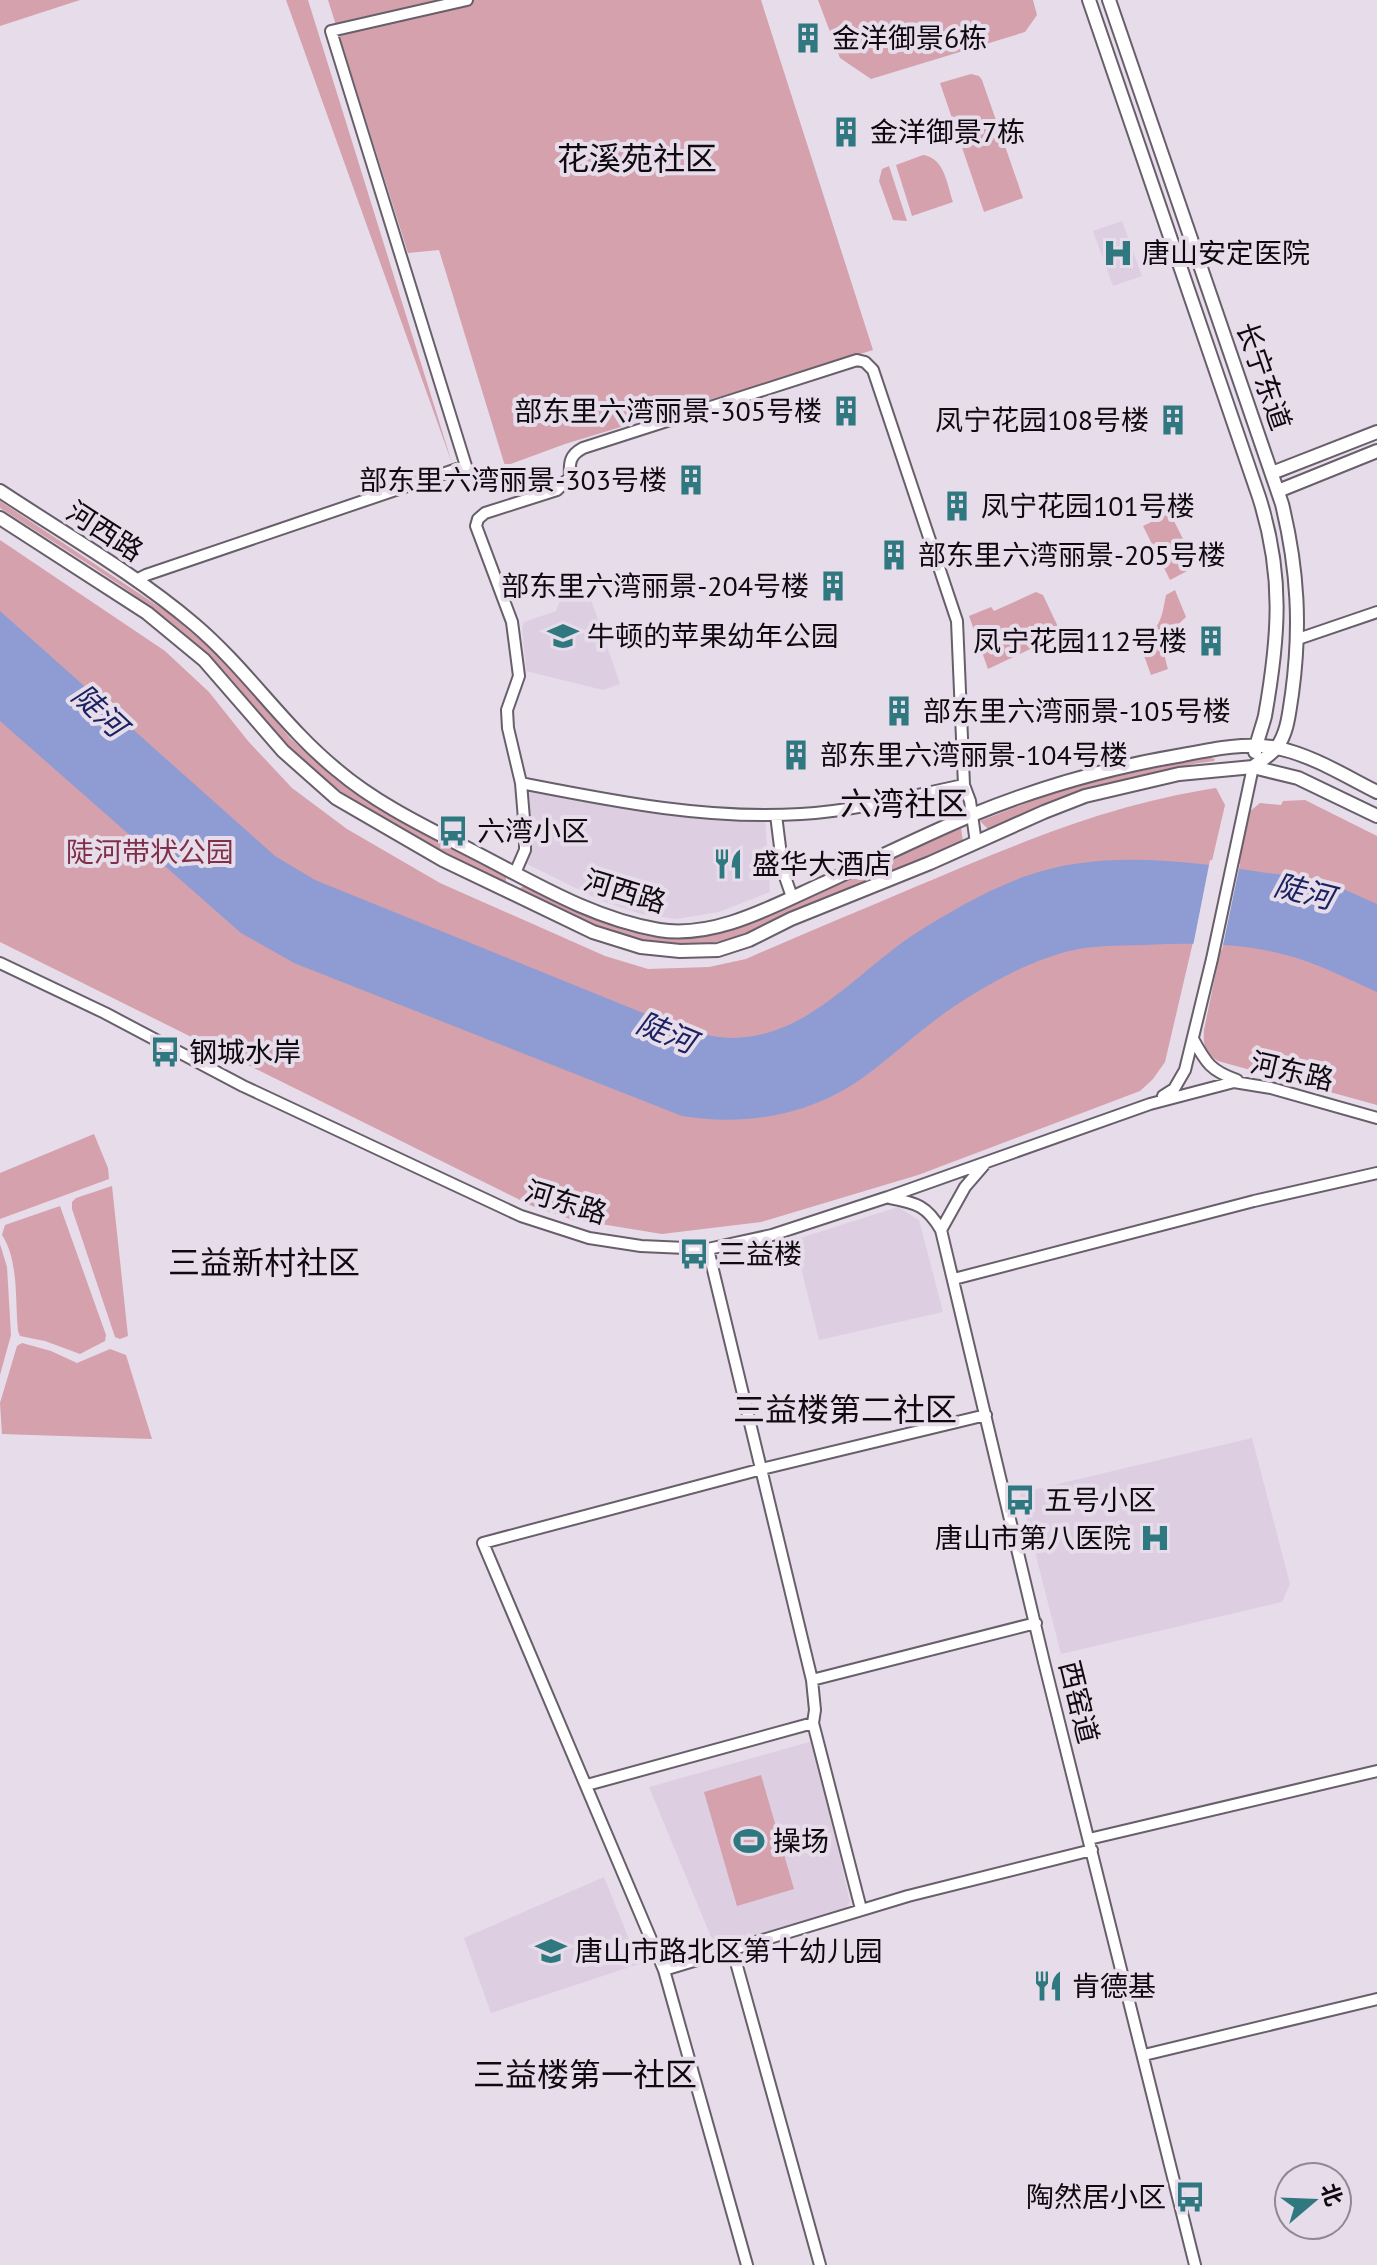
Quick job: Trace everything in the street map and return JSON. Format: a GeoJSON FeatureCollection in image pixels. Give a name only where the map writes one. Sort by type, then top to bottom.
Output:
{"type":"FeatureCollection","features":[{"type":"Feature","properties":{"kind":"main road","name":"长宁东道"},"geometry":{"type":"LineString","coordinates":[[1089,0],[1265,517],[1278,592],[1277,634],[1264,720],[1253,767]]}},
{"type":"Feature","properties":{"kind":"main road","name":"长宁东道"},"geometry":{"type":"LineString","coordinates":[[1109,0],[1272,473],[1293,550],[1299,607],[1298,639],[1288,724],[1276,748]]}},
{"type":"Feature","properties":{"kind":"main road"},"geometry":{"type":"LineString","coordinates":[[1272,473],[1377,432]]}},
{"type":"Feature","properties":{"kind":"main road"},"geometry":{"type":"LineString","coordinates":[[1278,491],[1377,451]]}},
{"type":"Feature","properties":{"kind":"main road","name":"河西路"},"geometry":{"type":"LineString","coordinates":[[0,491],[136,580],[194,624],[244,671],[300,736],[339,772],[410,819],[560,896],[613,919],[661,930],[697,931],[746,918],[972,815],[1131,764],[1222,748],[1276,748],[1306,757],[1377,792]]}},
{"type":"Feature","properties":{"kind":"main road","name":"河西路"},"geometry":{"type":"LineString","coordinates":[[0,518],[147,613],[204,660],[283,751],[336,798],[443,860],[593,932],[641,947],[680,951],[718,950],[749,940],[791,919],[1085,796],[1179,774],[1253,767],[1298,778],[1377,816]]}},
{"type":"Feature","properties":{"kind":"main road"},"geometry":{"type":"LineString","coordinates":[[1253,767],[1276,748]]}},
{"type":"Feature","properties":{"kind":"main road"},"geometry":{"type":"LineString","coordinates":[[511,892],[515,873]]}},
{"type":"Feature","properties":{"kind":"street"},"geometry":{"type":"LineString","coordinates":[[136,580],[466,466],[331,31],[467,0]]}},
{"type":"Feature","properties":{"kind":"street"},"geometry":{"type":"LineString","coordinates":[[515,873],[525,850],[521,783],[508,728],[507,710],[519,676],[512,622],[476,526],[478,519],[485,513],[565,485],[570,477],[569,462],[574,453],[583,448],[857,360],[865,362],[873,370],[957,621],[964,785],[976,843]]}},
{"type":"Feature","properties":{"kind":"street"},"geometry":{"type":"LineString","coordinates":[[1298,639],[1377,612]]}},
{"type":"Feature","properties":{"kind":"street","name":"长宁东道"},"geometry":{"type":"LineString","coordinates":[[1193,1039],[1253,767]]}},
{"type":"Feature","properties":{"kind":"street"},"geometry":{"type":"LineString","coordinates":[[521,783],[668,809],[776,815],[866,805],[964,785]]}},
{"type":"Feature","properties":{"kind":"street"},"geometry":{"type":"LineString","coordinates":[[776,815],[783,871],[792,897]]}},
{"type":"Feature","properties":{"kind":"street","name":"河东路"},"geometry":{"type":"LineString","coordinates":[[0,963],[105,1013],[243,1086],[521,1216],[589,1238],[641,1246],[708,1249],[772,1235],[1150,1104],[1208,1087],[1243,1082],[1377,1118]]}},
{"type":"Feature","properties":{"kind":"street"},"geometry":{"type":"LineString","coordinates":[[1193,1039],[1208,1065],[1219,1074],[1243,1082]]}},
{"type":"Feature","properties":{"kind":"street","name":"河东路"},"geometry":{"type":"LineString","coordinates":[[1150,1104],[1174,1089],[1185,1070],[1193,1039]]}},
{"type":"Feature","properties":{"kind":"street"},"geometry":{"type":"LineString","coordinates":[[941,1230],[965,1187],[987,1163]]}},
{"type":"Feature","properties":{"kind":"street"},"geometry":{"type":"LineString","coordinates":[[954,1279],[1254,1201],[1377,1173]]}},
{"type":"Feature","properties":{"kind":"street"},"geometry":{"type":"LineString","coordinates":[[888,1197],[918,1204],[931,1212],[941,1230]]}},
{"type":"Feature","properties":{"kind":"street","name":"西窑道"},"geometry":{"type":"LineString","coordinates":[[941,1230],[1195,2265]]}},
{"type":"Feature","properties":{"kind":"street"},"geometry":{"type":"LineString","coordinates":[[708,1249],[812,1680],[813,1723],[861,1909]]}},
{"type":"Feature","properties":{"kind":"street"},"geometry":{"type":"LineString","coordinates":[[747,2265],[664,1970],[483,1543],[762,1469],[986,1415]]}},
{"type":"Feature","properties":{"kind":"street"},"geometry":{"type":"LineString","coordinates":[[812,1680],[1036,1623]]}},
{"type":"Feature","properties":{"kind":"street"},"geometry":{"type":"LineString","coordinates":[[587,1785],[813,1723]]}},
{"type":"Feature","properties":{"kind":"street"},"geometry":{"type":"LineString","coordinates":[[664,1970],[861,1909],[1090,1844],[1377,1771]]}},
{"type":"Feature","properties":{"kind":"street"},"geometry":{"type":"LineString","coordinates":[[732,1948],[820,2265]]}},
{"type":"Feature","properties":{"kind":"street"},"geometry":{"type":"LineString","coordinates":[[1144,2055],[1377,1999]]}},
{"type":"Feature","properties":{"kind":"shaded area","name":"唐山安定医院"},"geometry":{"type":"Polygon","coordinates":[[[1122,221],[1142,276],[1113,286],[1093,231],[1122,221]]]}},
{"type":"Feature","properties":{"kind":"shaded area","name":"牛顿的苹果幼年公园"},"geometry":{"type":"Polygon","coordinates":[[[589,594],[620,684],[603,690],[526,671],[524,622],[556,611],[562,596],[589,594]]]}},
{"type":"Feature","properties":{"kind":"shaded area"},"geometry":{"type":"Polygon","coordinates":[[[514,786],[671,814],[765,820],[770,892],[719,912],[676,919],[641,914],[602,901],[525,863],[514,786]]]}},
{"type":"Feature","properties":{"kind":"shaded area"},"geometry":{"type":"Polygon","coordinates":[[[898,1207],[919,1220],[943,1312],[819,1340],[794,1240],[898,1207]]]}},
{"type":"Feature","properties":{"kind":"shaded area","name":"唐山市第八医院"},"geometry":{"type":"Polygon","coordinates":[[[1252,1438],[1290,1584],[1282,1602],[1061,1654],[1020,1493],[1252,1438]]]}},
{"type":"Feature","properties":{"kind":"shaded area"},"geometry":{"type":"Polygon","coordinates":[[[813,1741],[850,1902],[844,1911],[716,1949],[649,1787],[813,1741]]]}},
{"type":"Feature","properties":{"kind":"shaded area","name":"唐山市路北区第十幼儿园"},"geometry":{"type":"Polygon","coordinates":[[[604,1877],[639,1964],[491,2013],[464,1938],[604,1877]]]}},
{"type":"Feature","properties":{"kind":"green space"},"geometry":{"type":"Polygon","coordinates":[[[0,0],[80,0],[0,26],[0,0]]]}},
{"type":"Feature","properties":{"kind":"green space"},"geometry":{"type":"Polygon","coordinates":[[[286,0],[308,0],[452,463],[286,0]]]}},
{"type":"Feature","properties":{"kind":"green space"},"geometry":{"type":"Polygon","coordinates":[[[328,0],[761,0],[873,350],[565,444],[505,466],[439,250],[408,253],[328,0]]]}},
{"type":"Feature","properties":{"kind":"green space"},"geometry":{"type":"Polygon","coordinates":[[[818,0],[1033,0],[1037,15],[1025,32],[871,79],[840,58],[818,0]]]}},
{"type":"Feature","properties":{"kind":"green space"},"geometry":{"type":"Polygon","coordinates":[[[971,74],[982,80],[1023,198],[984,212],[940,83],[971,74]]]}},
{"type":"Feature","properties":{"kind":"green space"},"geometry":{"type":"Polygon","coordinates":[[[923,155],[941,167],[953,202],[912,216],[896,165],[923,155]]]}},
{"type":"Feature","properties":{"kind":"green space"},"geometry":{"type":"Polygon","coordinates":[[[889,166],[907,221],[893,220],[879,181],[882,169],[889,166]]]}},
{"type":"Feature","properties":{"kind":"green space"},"geometry":{"type":"Polygon","coordinates":[[[0,501],[170,614],[227,663],[290,738],[350,790],[506,876],[506,881],[502,883],[409,833],[340,791],[289,747],[222,670],[184,634],[107,577],[0,508],[0,501]]]}},
{"type":"Feature","properties":{"kind":"green space"},"geometry":{"type":"Polygon","coordinates":[[[1170,513],[1192,557],[1191,569],[1170,580],[1143,526],[1170,513]]]}},
{"type":"Feature","properties":{"kind":"green space","name":"陡河带状公园"},"geometry":{"type":"Polygon","coordinates":[[[0,540],[165,651],[209,692],[248,741],[292,788],[347,829],[440,883],[605,956],[648,969],[709,967],[746,959],[1062,828],[1175,795],[1216,788],[1225,805],[1165,1062],[1140,1091],[918,1175],[761,1222],[662,1234],[570,1219],[532,1206],[0,942],[0,540]]]}},
{"type":"Feature","properties":{"kind":"green space"},"geometry":{"type":"Polygon","coordinates":[[[1175,590],[1186,617],[1165,639],[1168,669],[1151,675],[1138,639],[1156,627],[1166,595],[1175,590]]]}},
{"type":"Feature","properties":{"kind":"green space"},"geometry":{"type":"Polygon","coordinates":[[[1036,592],[1043,595],[1060,631],[1058,636],[988,669],[969,616],[991,607],[994,611],[1036,592]]]}},
{"type":"Feature","properties":{"kind":"green space"},"geometry":{"type":"Polygon","coordinates":[[[1207,757],[1215,759],[1067,797],[989,830],[980,821],[1067,787],[1207,757]]]}},
{"type":"Feature","properties":{"kind":"green space"},"geometry":{"type":"Polygon","coordinates":[[[1305,800],[1377,836],[1377,1105],[1218,1061],[1204,1044],[1204,1030],[1249,812],[1260,803],[1281,805],[1283,801],[1305,800]]]}},
{"type":"Feature","properties":{"kind":"green space"},"geometry":{"type":"Polygon","coordinates":[[[961,828],[963,842],[739,936],[711,943],[676,945],[631,939],[577,918],[520,888],[525,886],[588,916],[637,934],[664,938],[694,937],[735,929],[961,828]]]}},
{"type":"Feature","properties":{"kind":"green space"},"geometry":{"type":"Polygon","coordinates":[[[94,1134],[108,1168],[109,1179],[0,1219],[0,1173],[94,1134]]]}},
{"type":"Feature","properties":{"kind":"green space"},"geometry":{"type":"Polygon","coordinates":[[[112,1186],[128,1336],[120,1339],[115,1337],[72,1209],[76,1198],[112,1186]]]}},
{"type":"Feature","properties":{"kind":"green space"},"geometry":{"type":"Polygon","coordinates":[[[60,1206],[106,1335],[105,1341],[80,1354],[20,1336],[14,1269],[2,1235],[5,1225],[60,1206]]]}},
{"type":"Feature","properties":{"kind":"green space"},"geometry":{"type":"Polygon","coordinates":[[[0,1244],[7,1267],[11,1335],[0,1375],[0,1244]]]}},
{"type":"Feature","properties":{"kind":"green space"},"geometry":{"type":"Polygon","coordinates":[[[22,1343],[77,1363],[110,1349],[126,1355],[152,1439],[2,1434],[0,1403],[17,1346],[22,1343]]]}},
{"type":"Feature","properties":{"kind":"green space","name":"操场"},"geometry":{"type":"Polygon","coordinates":[[[761,1775],[794,1889],[737,1906],[704,1792],[761,1775]]]}},
{"type":"Feature","properties":{"kind":"water","name":"陡河"},"geometry":{"type":"Polygon","coordinates":[[[0,611],[275,856],[315,880],[690,1032],[732,1038],[759,1035],[783,1027],[829,1001],[913,935],[982,895],[1026,876],[1055,868],[1115,860],[1177,862],[1308,878],[1377,904],[1377,992],[1306,961],[1247,947],[1178,944],[1075,950],[1027,966],[978,991],[939,1017],[861,1079],[820,1102],[798,1110],[752,1118],[729,1120],[682,1116],[294,963],[241,933],[0,721],[0,611]]]}},
{"type":"Feature","properties":{"kind":"pier"},"geometry":{"type":"Polygon","coordinates":[[[1210,860],[1240,864],[1222,950],[1193,946],[1210,860]]]}},
{"type":"Feature","properties":{"kind":"place","name":"金洋御景6栋"},"geometry":{"type":"Point","coordinates":[808,38]}},
{"type":"Feature","properties":{"kind":"place","name":"金洋御景7栋"},"geometry":{"type":"Point","coordinates":[846,132]}},
{"type":"Feature","properties":{"kind":"place","name":"唐山安定医院"},"geometry":{"type":"Point","coordinates":[1118,253]}},
{"type":"Feature","properties":{"kind":"place","name":"部东里六湾丽景-305号楼"},"geometry":{"type":"Point","coordinates":[846,411]}},
{"type":"Feature","properties":{"kind":"place","name":"凤宁花园108号楼"},"geometry":{"type":"Point","coordinates":[1173,420]}},
{"type":"Feature","properties":{"kind":"place","name":"部东里六湾丽景-303号楼"},"geometry":{"type":"Point","coordinates":[691,480]}},
{"type":"Feature","properties":{"kind":"place","name":"凤宁花园101号楼"},"geometry":{"type":"Point","coordinates":[957,506]}},
{"type":"Feature","properties":{"kind":"place","name":"部东里六湾丽景-205号楼"},"geometry":{"type":"Point","coordinates":[894,555]}},
{"type":"Feature","properties":{"kind":"place","name":"部东里六湾丽景-204号楼"},"geometry":{"type":"Point","coordinates":[833,586]}},
{"type":"Feature","properties":{"kind":"place","name":"牛顿的苹果幼年公园"},"geometry":{"type":"Point","coordinates":[563,636]}},
{"type":"Feature","properties":{"kind":"place","name":"凤宁花园112号楼"},"geometry":{"type":"Point","coordinates":[1211,641]}},
{"type":"Feature","properties":{"kind":"place","name":"部东里六湾丽景-105号楼"},"geometry":{"type":"Point","coordinates":[899,711]}},
{"type":"Feature","properties":{"kind":"place","name":"部东里六湾丽景-104号楼"},"geometry":{"type":"Point","coordinates":[796,755]}},
{"type":"Feature","properties":{"kind":"place","name":"六湾小区"},"geometry":{"type":"Point","coordinates":[453,831]}},
{"type":"Feature","properties":{"kind":"place","name":"盛华大酒店"},"geometry":{"type":"Point","coordinates":[728,864]}},
{"type":"Feature","properties":{"kind":"place","name":"钢城水岸"},"geometry":{"type":"Point","coordinates":[165,1052]}},
{"type":"Feature","properties":{"kind":"place","name":"三益楼"},"geometry":{"type":"Point","coordinates":[694,1254]}},
{"type":"Feature","properties":{"kind":"place","name":"五号小区"},"geometry":{"type":"Point","coordinates":[1020,1500]}},
{"type":"Feature","properties":{"kind":"place","name":"唐山市第八医院"},"geometry":{"type":"Point","coordinates":[1155,1538]}},
{"type":"Feature","properties":{"kind":"place","name":"操场"},"geometry":{"type":"Point","coordinates":[749,1841]}},
{"type":"Feature","properties":{"kind":"place","name":"唐山市路北区第十幼儿园"},"geometry":{"type":"Point","coordinates":[551,1951]}},
{"type":"Feature","properties":{"kind":"place","name":"肯德基"},"geometry":{"type":"Point","coordinates":[1048,1986]}},
{"type":"Feature","properties":{"kind":"place","name":"陶然居小区"},"geometry":{"type":"Point","coordinates":[1190,2197]}},
{"type":"Feature","properties":{"kind":"district","name":"花溪苑社区"},"geometry":{"type":"Point","coordinates":[637,159]}},
{"type":"Feature","properties":{"kind":"district","name":"六湾社区"},"geometry":{"type":"Point","coordinates":[904,804]}},
{"type":"Feature","properties":{"kind":"district","name":"三益新村社区"},"geometry":{"type":"Point","coordinates":[264,1263]}},
{"type":"Feature","properties":{"kind":"district","name":"三益楼第二社区"},"geometry":{"type":"Point","coordinates":[845,1410]}},
{"type":"Feature","properties":{"kind":"district","name":"三益楼第一社区"},"geometry":{"type":"Point","coordinates":[585,2075]}}]}
